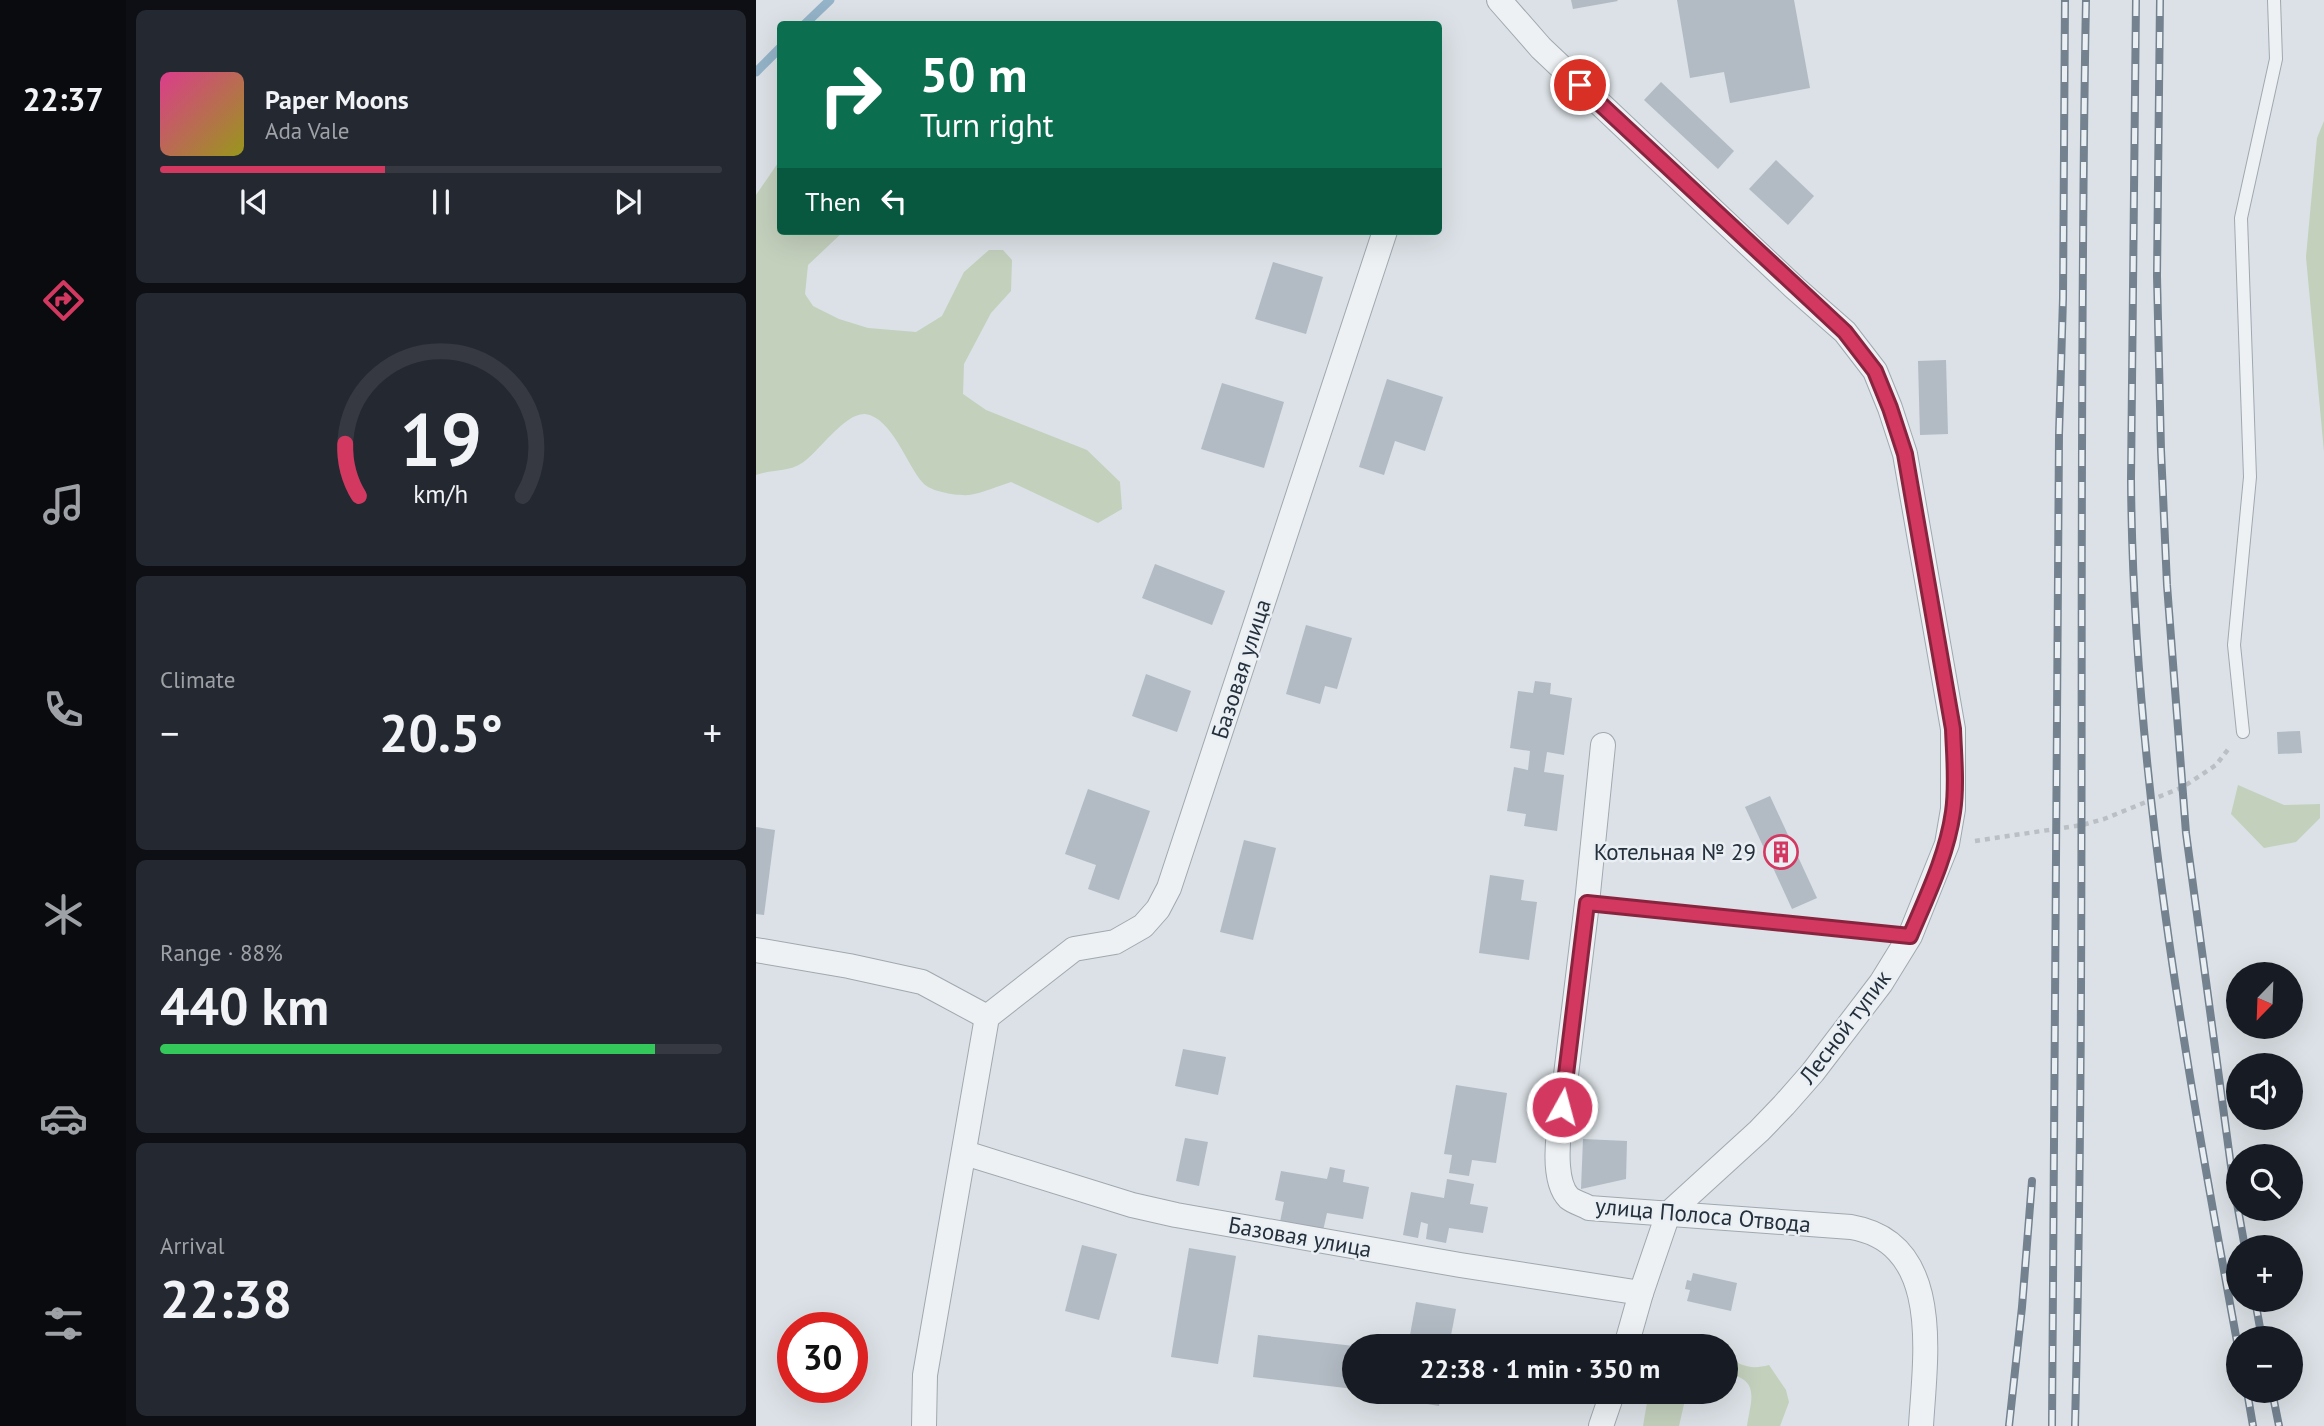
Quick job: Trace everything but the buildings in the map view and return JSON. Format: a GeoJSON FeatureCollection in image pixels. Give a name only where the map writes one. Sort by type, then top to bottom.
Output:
{"type":"FeatureCollection","features":[{"type":"Feature","properties":{"kind":"street","name":"Лесной тупик"},"geometry":{"type":"LineString","coordinates":[[1499,0],[1541,48],[1845,332],[1875,371],[1905,454],[1953,729],[1954,809],[1947,844],[1910,936],[1881,983],[1805,1080],[1759,1131],[1668,1214]]}},
{"type":"Feature","properties":{"kind":"street","name":"Базовая улица"},"geometry":{"type":"LineString","coordinates":[[987,1017],[1073,949],[1115,942],[1143,926],[1158,909],[1169,888],[1384,235]]}},
{"type":"Feature","properties":{"kind":"street","name":"улица Полоса Отвода"},"geometry":{"type":"LineString","coordinates":[[1603,745],[1557,1158],[1562,1183],[1569,1198],[1589,1208],[1851,1227],[1868,1230],[1885,1239],[1903,1255],[1919,1286],[1925,1355],[1921,1426]]}},
{"type":"Feature","properties":{"kind":"street"},"geometry":{"type":"LineString","coordinates":[[756,950],[849,965],[922,982],[987,1017],[925,1375],[924,1426]]}},
{"type":"Feature","properties":{"kind":"street","name":"Базовая улица"},"geometry":{"type":"LineString","coordinates":[[965,1153],[1132,1205],[1176,1215],[1460,1265],[1641,1293]]}},
{"type":"Feature","properties":{"kind":"street"},"geometry":{"type":"LineString","coordinates":[[1629,1334],[1668,1214]]}},
{"type":"Feature","properties":{"kind":"street"},"geometry":{"type":"LineString","coordinates":[[1601,1426],[1609,1404]]}},
{"type":"Feature","properties":{"kind":"lane"},"geometry":{"type":"LineString","coordinates":[[2243,732],[2234,645],[2250,477],[2241,218],[2276,58],[2274,0]]}},
{"type":"Feature","properties":{"kind":"lane"},"geometry":{"type":"LineString","coordinates":[[1587,903],[1910,936]]}},
{"type":"Feature","properties":{"kind":"path"},"geometry":{"type":"LineString","coordinates":[[1947,844],[2104,819],[2183,787],[2216,765],[2243,732]]}},
{"type":"Feature","properties":{"kind":"green space"},"geometry":{"type":"Polygon","coordinates":[[[2324,121],[2324,452],[2306,257],[2317,138],[2324,121]]]}},
{"type":"Feature","properties":{"kind":"green space"},"geometry":{"type":"Polygon","coordinates":[[[777,164],[777,235],[840,235],[808,265],[805,294],[813,306],[839,319],[868,328],[916,332],[942,316],[964,272],[989,250],[1003,250],[1012,260],[1011,291],[991,313],[964,364],[963,394],[986,410],[1087,450],[1120,482],[1122,509],[1098,523],[1011,482],[969,495],[932,489],[923,483],[883,424],[875,417],[865,414],[857,415],[840,426],[809,458],[797,466],[756,475],[756,195],[777,164]]]}},
{"type":"Feature","properties":{"kind":"green space"},"geometry":{"type":"Polygon","coordinates":[[[2238,785],[2284,805],[2320,804],[2320,818],[2296,842],[2264,848],[2231,814],[2238,785]]]}},
{"type":"Feature","properties":{"kind":"green space"},"geometry":{"type":"Polygon","coordinates":[[[1738,1363],[1757,1367],[1769,1365],[1786,1390],[1789,1402],[1780,1426],[1747,1426],[1751,1392],[1745,1380],[1738,1376],[1738,1363]]]}},
{"type":"Feature","properties":{"kind":"green space"},"geometry":{"type":"Polygon","coordinates":[[[1647,1404],[1684,1404],[1679,1426],[1643,1426],[1647,1404]]]}},
{"type":"Feature","properties":{"kind":"waterway"},"geometry":{"type":"LineString","coordinates":[[808,21],[830,0]]}},
{"type":"Feature","properties":{"kind":"waterway"},"geometry":{"type":"LineString","coordinates":[[756,72],[777,51]]}},
{"type":"Feature","properties":{"kind":"railway"},"geometry":{"type":"LineString","coordinates":[[2052,1426],[2065,0]]}},
{"type":"Feature","properties":{"kind":"railway"},"geometry":{"type":"LineString","coordinates":[[2075,1426],[2081,1070],[2082,356],[2086,0]]}},
{"type":"Feature","properties":{"kind":"railway"},"geometry":{"type":"LineString","coordinates":[[2136,0],[2131,479],[2141,697],[2165,915],[2181,1023],[2234,1326]]}},
{"type":"Feature","properties":{"kind":"railway"},"geometry":{"type":"LineString","coordinates":[[2160,0],[2157,276],[2167,585],[2186,833],[2243,1235]]}},
{"type":"Feature","properties":{"kind":"railway"},"geometry":{"type":"LineString","coordinates":[[2009,1426],[2032,1181]]}},
{"type":"Feature","properties":{"kind":"railway"},"geometry":{"type":"LineString","coordinates":[[2257,1312],[2260,1326]]}},
{"type":"Feature","properties":{"kind":"railway"},"geometry":{"type":"LineString","coordinates":[[2249,1403],[2253,1426]]}},
{"type":"Feature","properties":{"kind":"railway"},"geometry":{"type":"LineString","coordinates":[[2274,1403],[2279,1426]]}},
{"type":"Feature","properties":{"kind":"place","name":"Котельная № 29"},"geometry":{"type":"Point","coordinates":[1781,852]}},
{"type":"Feature","properties":{"kind":"route"},"geometry":{"type":"LineString","coordinates":[[1562,1107],[1587,903],[1910,936],[1947,844],[1954,809],[1955,770],[1953,729],[1905,454],[1875,371],[1845,332],[1580,85]]}}]}
